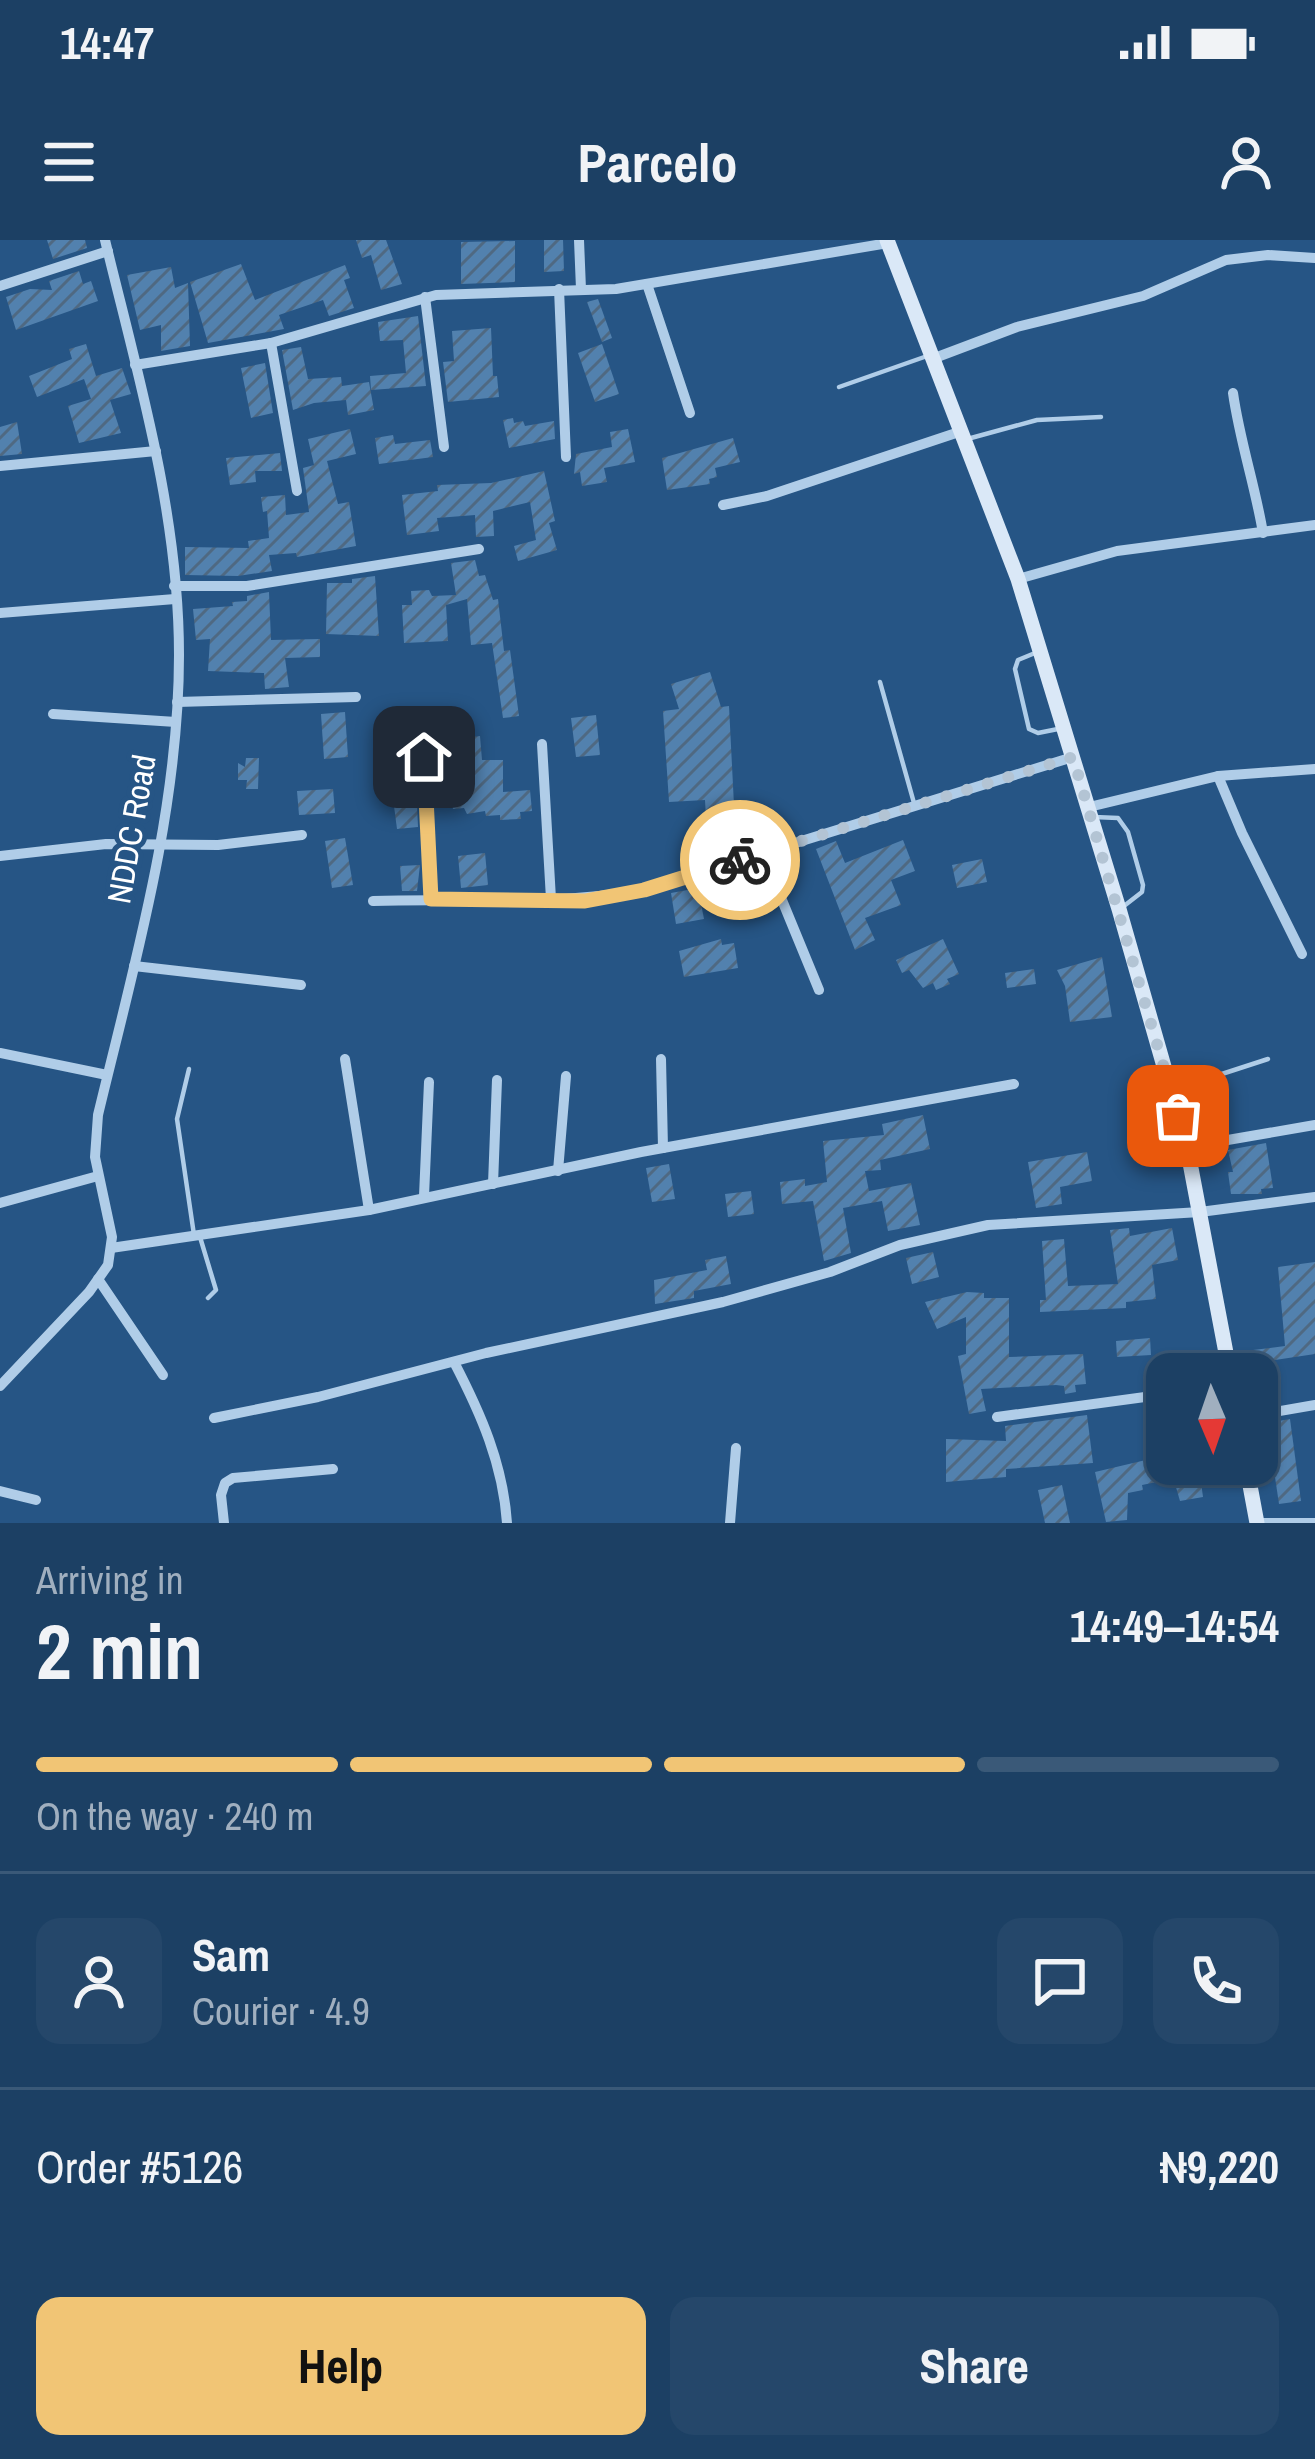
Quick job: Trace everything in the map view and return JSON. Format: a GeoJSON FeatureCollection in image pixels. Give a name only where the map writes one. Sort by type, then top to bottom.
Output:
{"type":"FeatureCollection","features":[{"type":"Feature","properties":{"kind":"street"},"geometry":{"type":"LineString","coordinates":[[579,240],[581,289]]}},
{"type":"Feature","properties":{"kind":"street"},"geometry":{"type":"LineString","coordinates":[[135,364],[271,343],[425,297],[646,284],[887,241],[1018,579],[1090,812],[1186,1148],[1226,1353]]}},
{"type":"Feature","properties":{"kind":"street"},"geometry":{"type":"LineString","coordinates":[[0,286],[106,246]]}},
{"type":"Feature","properties":{"kind":"street","name":"NDDC Road"},"geometry":{"type":"LineString","coordinates":[[106,246],[156,451],[174,593],[177,702],[159,844],[98,1115],[95,1157],[111,1248]]}},
{"type":"Feature","properties":{"kind":"street"},"geometry":{"type":"LineString","coordinates":[[931,357],[1017,327],[1143,296],[1226,260],[1268,255],[1315,258]]}},
{"type":"Feature","properties":{"kind":"street"},"geometry":{"type":"LineString","coordinates":[[646,284],[690,413]]}},
{"type":"Feature","properties":{"kind":"street"},"geometry":{"type":"LineString","coordinates":[[559,290],[566,457]]}},
{"type":"Feature","properties":{"kind":"street"},"geometry":{"type":"LineString","coordinates":[[425,297],[444,447]]}},
{"type":"Feature","properties":{"kind":"street"},"geometry":{"type":"LineString","coordinates":[[271,343],[297,491]]}},
{"type":"Feature","properties":{"kind":"street"},"geometry":{"type":"LineString","coordinates":[[1233,393],[1263,533]]}},
{"type":"Feature","properties":{"kind":"street"},"geometry":{"type":"LineString","coordinates":[[723,505],[767,496],[961,436]]}},
{"type":"Feature","properties":{"kind":"street"},"geometry":{"type":"LineString","coordinates":[[0,466],[156,451]]}},
{"type":"Feature","properties":{"kind":"street"},"geometry":{"type":"LineString","coordinates":[[1018,579],[1117,551],[1315,525]]}},
{"type":"Feature","properties":{"kind":"street"},"geometry":{"type":"LineString","coordinates":[[0,613],[247,586],[479,549]]}},
{"type":"Feature","properties":{"kind":"street"},"geometry":{"type":"LineString","coordinates":[[177,702],[356,698]]}},
{"type":"Feature","properties":{"kind":"street"},"geometry":{"type":"LineString","coordinates":[[53,714],[176,722]]}},
{"type":"Feature","properties":{"kind":"street"},"geometry":{"type":"LineString","coordinates":[[542,744],[551,899]]}},
{"type":"Feature","properties":{"kind":"street"},"geometry":{"type":"LineString","coordinates":[[424,757],[431,899]]}},
{"type":"Feature","properties":{"kind":"street"},"geometry":{"type":"LineString","coordinates":[[373,902],[585,901],[644,890],[1073,757]]}},
{"type":"Feature","properties":{"kind":"street"},"geometry":{"type":"LineString","coordinates":[[1090,812],[1218,776],[1315,769]]}},
{"type":"Feature","properties":{"kind":"street"},"geometry":{"type":"LineString","coordinates":[[1218,776],[1302,954]]}},
{"type":"Feature","properties":{"kind":"street"},"geometry":{"type":"LineString","coordinates":[[0,856],[106,844],[218,845],[302,836]]}},
{"type":"Feature","properties":{"kind":"street"},"geometry":{"type":"LineString","coordinates":[[763,854],[819,989]]}},
{"type":"Feature","properties":{"kind":"street"},"geometry":{"type":"LineString","coordinates":[[134,966],[302,985]]}},
{"type":"Feature","properties":{"kind":"street"},"geometry":{"type":"LineString","coordinates":[[0,1054],[107,1075]]}},
{"type":"Feature","properties":{"kind":"street"},"geometry":{"type":"LineString","coordinates":[[345,1059],[369,1210]]}},
{"type":"Feature","properties":{"kind":"street"},"geometry":{"type":"LineString","coordinates":[[661,1059],[663,1148]]}},
{"type":"Feature","properties":{"kind":"street"},"geometry":{"type":"LineString","coordinates":[[559,1171],[566,1076]]}},
{"type":"Feature","properties":{"kind":"street"},"geometry":{"type":"LineString","coordinates":[[494,1184],[497,1080]]}},
{"type":"Feature","properties":{"kind":"street"},"geometry":{"type":"LineString","coordinates":[[424,1196],[429,1082]]}},
{"type":"Feature","properties":{"kind":"street"},"geometry":{"type":"LineString","coordinates":[[0,1386],[98,1279],[111,1248],[369,1210],[663,1148],[1013,1084]]}},
{"type":"Feature","properties":{"kind":"street"},"geometry":{"type":"LineString","coordinates":[[1186,1148],[1315,1125]]}},
{"type":"Feature","properties":{"kind":"street"},"geometry":{"type":"LineString","coordinates":[[0,1203],[98,1176]]}},
{"type":"Feature","properties":{"kind":"street"},"geometry":{"type":"LineString","coordinates":[[214,1418],[723,1301],[830,1272],[900,1245],[988,1226],[1200,1212],[1315,1197]]}},
{"type":"Feature","properties":{"kind":"street"},"geometry":{"type":"LineString","coordinates":[[98,1279],[163,1375]]}},
{"type":"Feature","properties":{"kind":"street"},"geometry":{"type":"LineString","coordinates":[[454,1362],[482,1416],[499,1464],[507,1523]]}},
{"type":"Feature","properties":{"kind":"street"},"geometry":{"type":"LineString","coordinates":[[997,1417],[1146,1397]]}},
{"type":"Feature","properties":{"kind":"street"},"geometry":{"type":"LineString","coordinates":[[1278,1411],[1315,1405]]}},
{"type":"Feature","properties":{"kind":"street"},"geometry":{"type":"LineString","coordinates":[[730,1523],[736,1448]]}},
{"type":"Feature","properties":{"kind":"street"},"geometry":{"type":"LineString","coordinates":[[224,1523],[221,1495],[232,1478],[332,1469]]}},
{"type":"Feature","properties":{"kind":"street"},"geometry":{"type":"LineString","coordinates":[[1250,1485],[1256,1523],[1314,1523]]}},
{"type":"Feature","properties":{"kind":"street"},"geometry":{"type":"LineString","coordinates":[[0,1491],[36,1500]]}},
{"type":"Feature","properties":{"kind":"lane"},"geometry":{"type":"LineString","coordinates":[[839,387],[931,357]]}},
{"type":"Feature","properties":{"kind":"lane"},"geometry":{"type":"LineString","coordinates":[[961,436],[1037,420],[1101,417]]}},
{"type":"Feature","properties":{"kind":"lane"},"geometry":{"type":"LineString","coordinates":[[1040,651],[1018,660],[1015,669],[1029,729],[1038,733],[1064,727]]}},
{"type":"Feature","properties":{"kind":"lane"},"geometry":{"type":"LineString","coordinates":[[880,682],[916,808]]}},
{"type":"Feature","properties":{"kind":"lane"},"geometry":{"type":"LineString","coordinates":[[1090,812],[1118,818],[1128,832],[1143,885],[1136,898],[1119,909]]}},
{"type":"Feature","properties":{"kind":"lane"},"geometry":{"type":"LineString","coordinates":[[1169,1085],[1188,1085],[1268,1059]]}},
{"type":"Feature","properties":{"kind":"lane"},"geometry":{"type":"LineString","coordinates":[[189,1070],[177,1119],[197,1237],[216,1290],[208,1298]]}},
{"type":"Feature","properties":{"kind":"building"},"geometry":{"type":"Polygon","coordinates":[[[47,240],[85,240],[87,248],[53,259],[47,240]]]}},
{"type":"Feature","properties":{"kind":"building"},"geometry":{"type":"Polygon","coordinates":[[[356,240],[386,240],[402,284],[381,290],[371,255],[362,258],[356,240]]]}},
{"type":"Feature","properties":{"kind":"building"},"geometry":{"type":"Polygon","coordinates":[[[544,240],[563,240],[564,271],[544,272],[544,240]]]}},
{"type":"Feature","properties":{"kind":"building"},"geometry":{"type":"Polygon","coordinates":[[[515,241],[515,282],[461,284],[461,242],[515,241]]]}},
{"type":"Feature","properties":{"kind":"building"},"geometry":{"type":"Polygon","coordinates":[[[241,264],[255,300],[345,265],[350,278],[344,280],[354,308],[329,316],[323,300],[279,315],[284,329],[208,343],[190,282],[241,264]]]}},
{"type":"Feature","properties":{"kind":"building"},"geometry":{"type":"Polygon","coordinates":[[[171,267],[175,288],[188,283],[190,346],[161,351],[161,325],[140,330],[127,275],[171,267]]]}},
{"type":"Feature","properties":{"kind":"building"},"geometry":{"type":"Polygon","coordinates":[[[79,271],[83,284],[91,281],[98,301],[16,330],[6,297],[30,289],[52,290],[49,281],[79,271]]]}},
{"type":"Feature","properties":{"kind":"building"},"geometry":{"type":"Polygon","coordinates":[[[598,299],[612,338],[602,342],[587,302],[598,299]]]}},
{"type":"Feature","properties":{"kind":"building"},"geometry":{"type":"Polygon","coordinates":[[[418,316],[426,386],[371,390],[370,376],[406,373],[403,340],[380,341],[378,322],[418,316]]]}},
{"type":"Feature","properties":{"kind":"building"},"geometry":{"type":"Polygon","coordinates":[[[491,328],[499,397],[448,402],[443,362],[454,361],[452,331],[491,328]]]}},
{"type":"Feature","properties":{"kind":"building"},"geometry":{"type":"Polygon","coordinates":[[[86,344],[96,376],[122,368],[131,394],[110,400],[121,433],[79,443],[68,406],[91,399],[84,379],[37,397],[29,376],[72,359],[69,349],[86,344]]]}},
{"type":"Feature","properties":{"kind":"building"},"geometry":{"type":"Polygon","coordinates":[[[602,344],[619,394],[595,402],[578,353],[602,344]]]}},
{"type":"Feature","properties":{"kind":"building"},"geometry":{"type":"Polygon","coordinates":[[[301,347],[308,379],[341,377],[342,386],[369,382],[374,410],[348,415],[346,400],[293,410],[282,350],[301,347]]]}},
{"type":"Feature","properties":{"kind":"building"},"geometry":{"type":"Polygon","coordinates":[[[265,363],[273,413],[251,418],[241,368],[265,363]]]}},
{"type":"Feature","properties":{"kind":"building"},"geometry":{"type":"Polygon","coordinates":[[[513,418],[514,423],[523,421],[525,426],[554,421],[555,439],[509,448],[503,420],[513,418]]]}},
{"type":"Feature","properties":{"kind":"building"},"geometry":{"type":"Polygon","coordinates":[[[17,422],[22,454],[0,456],[0,427],[17,422]]]}},
{"type":"Feature","properties":{"kind":"building"},"geometry":{"type":"Polygon","coordinates":[[[350,429],[356,454],[327,461],[338,504],[349,502],[356,546],[297,557],[296,553],[269,555],[272,571],[185,575],[185,547],[249,548],[248,541],[269,538],[261,497],[285,495],[286,515],[309,512],[303,468],[314,465],[308,439],[350,429]]]}},
{"type":"Feature","properties":{"kind":"building"},"geometry":{"type":"Polygon","coordinates":[[[628,429],[635,462],[604,468],[607,482],[582,486],[580,472],[574,474],[576,454],[612,447],[610,432],[628,429]]]}},
{"type":"Feature","properties":{"kind":"building"},"geometry":{"type":"Polygon","coordinates":[[[393,435],[395,444],[430,440],[433,457],[379,464],[375,438],[393,435]]]}},
{"type":"Feature","properties":{"kind":"building"},"geometry":{"type":"Polygon","coordinates":[[[733,438],[740,462],[715,468],[717,477],[709,479],[710,484],[667,490],[662,458],[733,438]]]}},
{"type":"Feature","properties":{"kind":"building"},"geometry":{"type":"Polygon","coordinates":[[[280,453],[282,471],[255,471],[256,482],[230,485],[226,458],[280,453]]]}},
{"type":"Feature","properties":{"kind":"building"},"geometry":{"type":"Polygon","coordinates":[[[544,471],[557,550],[518,561],[514,546],[536,540],[530,502],[493,511],[494,536],[476,537],[475,515],[437,518],[439,531],[407,535],[402,495],[438,491],[437,485],[491,483],[544,471]]]}},
{"type":"Feature","properties":{"kind":"building"},"geometry":{"type":"Polygon","coordinates":[[[475,560],[493,600],[498,599],[519,716],[503,718],[492,643],[471,645],[467,599],[446,605],[448,641],[404,643],[402,605],[412,605],[411,591],[456,595],[451,563],[475,560]]]}},
{"type":"Feature","properties":{"kind":"building"},"geometry":{"type":"Polygon","coordinates":[[[375,576],[379,636],[326,634],[327,583],[352,583],[352,579],[375,576]]]}},
{"type":"Feature","properties":{"kind":"building"},"geometry":{"type":"Polygon","coordinates":[[[269,592],[271,640],[320,639],[320,657],[285,658],[289,687],[265,689],[264,673],[208,671],[210,639],[196,640],[193,609],[233,606],[232,602],[247,601],[247,596],[269,592]]]}},
{"type":"Feature","properties":{"kind":"building"},"geometry":{"type":"Polygon","coordinates":[[[710,672],[721,707],[729,706],[736,845],[716,846],[715,835],[707,836],[705,800],[669,802],[663,711],[679,709],[671,684],[710,672]]]}},
{"type":"Feature","properties":{"kind":"building"},"geometry":{"type":"Polygon","coordinates":[[[345,712],[348,757],[324,759],[321,714],[345,712]]]}},
{"type":"Feature","properties":{"kind":"building"},"geometry":{"type":"Polygon","coordinates":[[[596,715],[600,755],[576,757],[571,718],[596,715]]]}},
{"type":"Feature","properties":{"kind":"building"},"geometry":{"type":"Polygon","coordinates":[[[480,736],[482,760],[503,760],[503,792],[530,790],[532,811],[520,812],[521,819],[500,820],[500,815],[486,816],[485,811],[467,814],[464,808],[446,804],[443,781],[460,778],[456,739],[480,736]]]}},
{"type":"Feature","properties":{"kind":"building"},"geometry":{"type":"Polygon","coordinates":[[[246,758],[259,758],[258,789],[246,789],[247,780],[238,780],[238,763],[245,767],[246,758]]]}},
{"type":"Feature","properties":{"kind":"building"},"geometry":{"type":"Polygon","coordinates":[[[333,789],[335,813],[299,815],[297,791],[333,789]]]}},
{"type":"Feature","properties":{"kind":"building"},"geometry":{"type":"Polygon","coordinates":[[[417,804],[418,827],[397,829],[394,806],[417,804]]]}},
{"type":"Feature","properties":{"kind":"building"},"geometry":{"type":"Polygon","coordinates":[[[345,838],[353,885],[332,888],[325,841],[345,838]]]}},
{"type":"Feature","properties":{"kind":"building"},"geometry":{"type":"Polygon","coordinates":[[[903,840],[915,871],[891,880],[901,905],[865,918],[875,940],[855,950],[816,849],[836,841],[845,863],[903,840]]]}},
{"type":"Feature","properties":{"kind":"building"},"geometry":{"type":"Polygon","coordinates":[[[485,853],[488,885],[461,888],[458,856],[485,853]]]}},
{"type":"Feature","properties":{"kind":"building"},"geometry":{"type":"Polygon","coordinates":[[[982,859],[987,882],[957,888],[952,865],[982,859]]]}},
{"type":"Feature","properties":{"kind":"building"},"geometry":{"type":"Polygon","coordinates":[[[420,865],[417,891],[402,891],[400,866],[420,865]]]}},
{"type":"Feature","properties":{"kind":"building"},"geometry":{"type":"Polygon","coordinates":[[[698,888],[704,919],[676,924],[671,893],[698,888]]]}},
{"type":"Feature","properties":{"kind":"building"},"geometry":{"type":"Polygon","coordinates":[[[721,939],[722,945],[734,943],[738,968],[684,977],[679,951],[721,939]]]}},
{"type":"Feature","properties":{"kind":"building"},"geometry":{"type":"Polygon","coordinates":[[[943,939],[959,974],[947,979],[950,984],[936,990],[933,983],[923,988],[909,970],[902,973],[896,960],[943,939]]]}},
{"type":"Feature","properties":{"kind":"building"},"geometry":{"type":"Polygon","coordinates":[[[1102,957],[1112,1017],[1070,1022],[1065,986],[1057,970],[1102,957]]]}},
{"type":"Feature","properties":{"kind":"building"},"geometry":{"type":"Polygon","coordinates":[[[1034,969],[1036,984],[1007,988],[1005,973],[1034,969]]]}},
{"type":"Feature","properties":{"kind":"building"},"geometry":{"type":"Polygon","coordinates":[[[923,1115],[930,1149],[880,1160],[881,1170],[865,1171],[869,1191],[911,1183],[920,1225],[888,1231],[882,1201],[843,1208],[851,1253],[824,1261],[813,1201],[782,1204],[780,1182],[805,1179],[805,1186],[827,1182],[823,1141],[884,1135],[882,1124],[923,1115]]]}},
{"type":"Feature","properties":{"kind":"building"},"geometry":{"type":"Polygon","coordinates":[[[1266,1143],[1273,1188],[1261,1189],[1262,1194],[1231,1194],[1228,1150],[1266,1143]]]}},
{"type":"Feature","properties":{"kind":"building"},"geometry":{"type":"Polygon","coordinates":[[[1087,1152],[1092,1181],[1060,1187],[1062,1204],[1036,1208],[1028,1162],[1087,1152]]]}},
{"type":"Feature","properties":{"kind":"building"},"geometry":{"type":"Polygon","coordinates":[[[669,1164],[675,1199],[652,1202],[646,1168],[669,1164]]]}},
{"type":"Feature","properties":{"kind":"building"},"geometry":{"type":"Polygon","coordinates":[[[751,1191],[754,1214],[728,1217],[725,1194],[751,1191]]]}},
{"type":"Feature","properties":{"kind":"building"},"geometry":{"type":"Polygon","coordinates":[[[1129,1228],[1130,1236],[1172,1228],[1178,1260],[1152,1265],[1156,1299],[1126,1302],[1126,1308],[1040,1312],[1040,1300],[1046,1300],[1042,1241],[1064,1239],[1068,1286],[1118,1284],[1110,1230],[1129,1228]]]}},
{"type":"Feature","properties":{"kind":"building"},"geometry":{"type":"Polygon","coordinates":[[[933,1252],[939,1277],[912,1284],[906,1258],[933,1252]]]}},
{"type":"Feature","properties":{"kind":"building"},"geometry":{"type":"Polygon","coordinates":[[[726,1256],[731,1284],[694,1291],[694,1298],[655,1304],[654,1280],[707,1270],[705,1260],[726,1256]]]}},
{"type":"Feature","properties":{"kind":"building"},"geometry":{"type":"Polygon","coordinates":[[[1315,1262],[1315,1354],[1278,1360],[1278,1353],[1253,1353],[1285,1346],[1278,1267],[1315,1262]]]}},
{"type":"Feature","properties":{"kind":"building"},"geometry":{"type":"Polygon","coordinates":[[[967,1292],[1009,1298],[1009,1357],[1083,1354],[1086,1384],[1075,1385],[1076,1392],[1065,1394],[1064,1386],[1056,1385],[981,1389],[986,1411],[969,1414],[958,1356],[966,1354],[966,1317],[937,1329],[925,1302],[967,1292]]]}},
{"type":"Feature","properties":{"kind":"building"},"geometry":{"type":"Polygon","coordinates":[[[1150,1338],[1151,1353],[1117,1357],[1116,1341],[1150,1338]]]}},
{"type":"Feature","properties":{"kind":"building"},"geometry":{"type":"Polygon","coordinates":[[[1087,1415],[1093,1463],[1006,1469],[1006,1477],[946,1482],[946,1439],[1006,1441],[1005,1426],[1087,1415]]]}},
{"type":"Feature","properties":{"kind":"building"},"geometry":{"type":"Polygon","coordinates":[[[1290,1419],[1301,1501],[1279,1504],[1278,1421],[1290,1419]]]}},
{"type":"Feature","properties":{"kind":"building"},"geometry":{"type":"Polygon","coordinates":[[[1146,1460],[1146,1484],[1143,1490],[1128,1493],[1127,1520],[1106,1522],[1095,1472],[1146,1460]]]}},
{"type":"Feature","properties":{"kind":"building"},"geometry":{"type":"Polygon","coordinates":[[[1062,1485],[1070,1523],[1045,1523],[1038,1490],[1062,1485]]]}},
{"type":"Feature","properties":{"kind":"building"},"geometry":{"type":"Polygon","coordinates":[[[1175,1485],[1201,1485],[1203,1497],[1180,1501],[1175,1485]]]}},
{"type":"Feature","properties":{"kind":"way so far"},"geometry":{"type":"LineString","coordinates":[[740,860],[1073,757],[1178,1116]]}},
{"type":"Feature","properties":{"kind":"route"},"geometry":{"type":"LineString","coordinates":[[424,757],[431,899],[585,901],[644,890],[740,860]]}}]}
